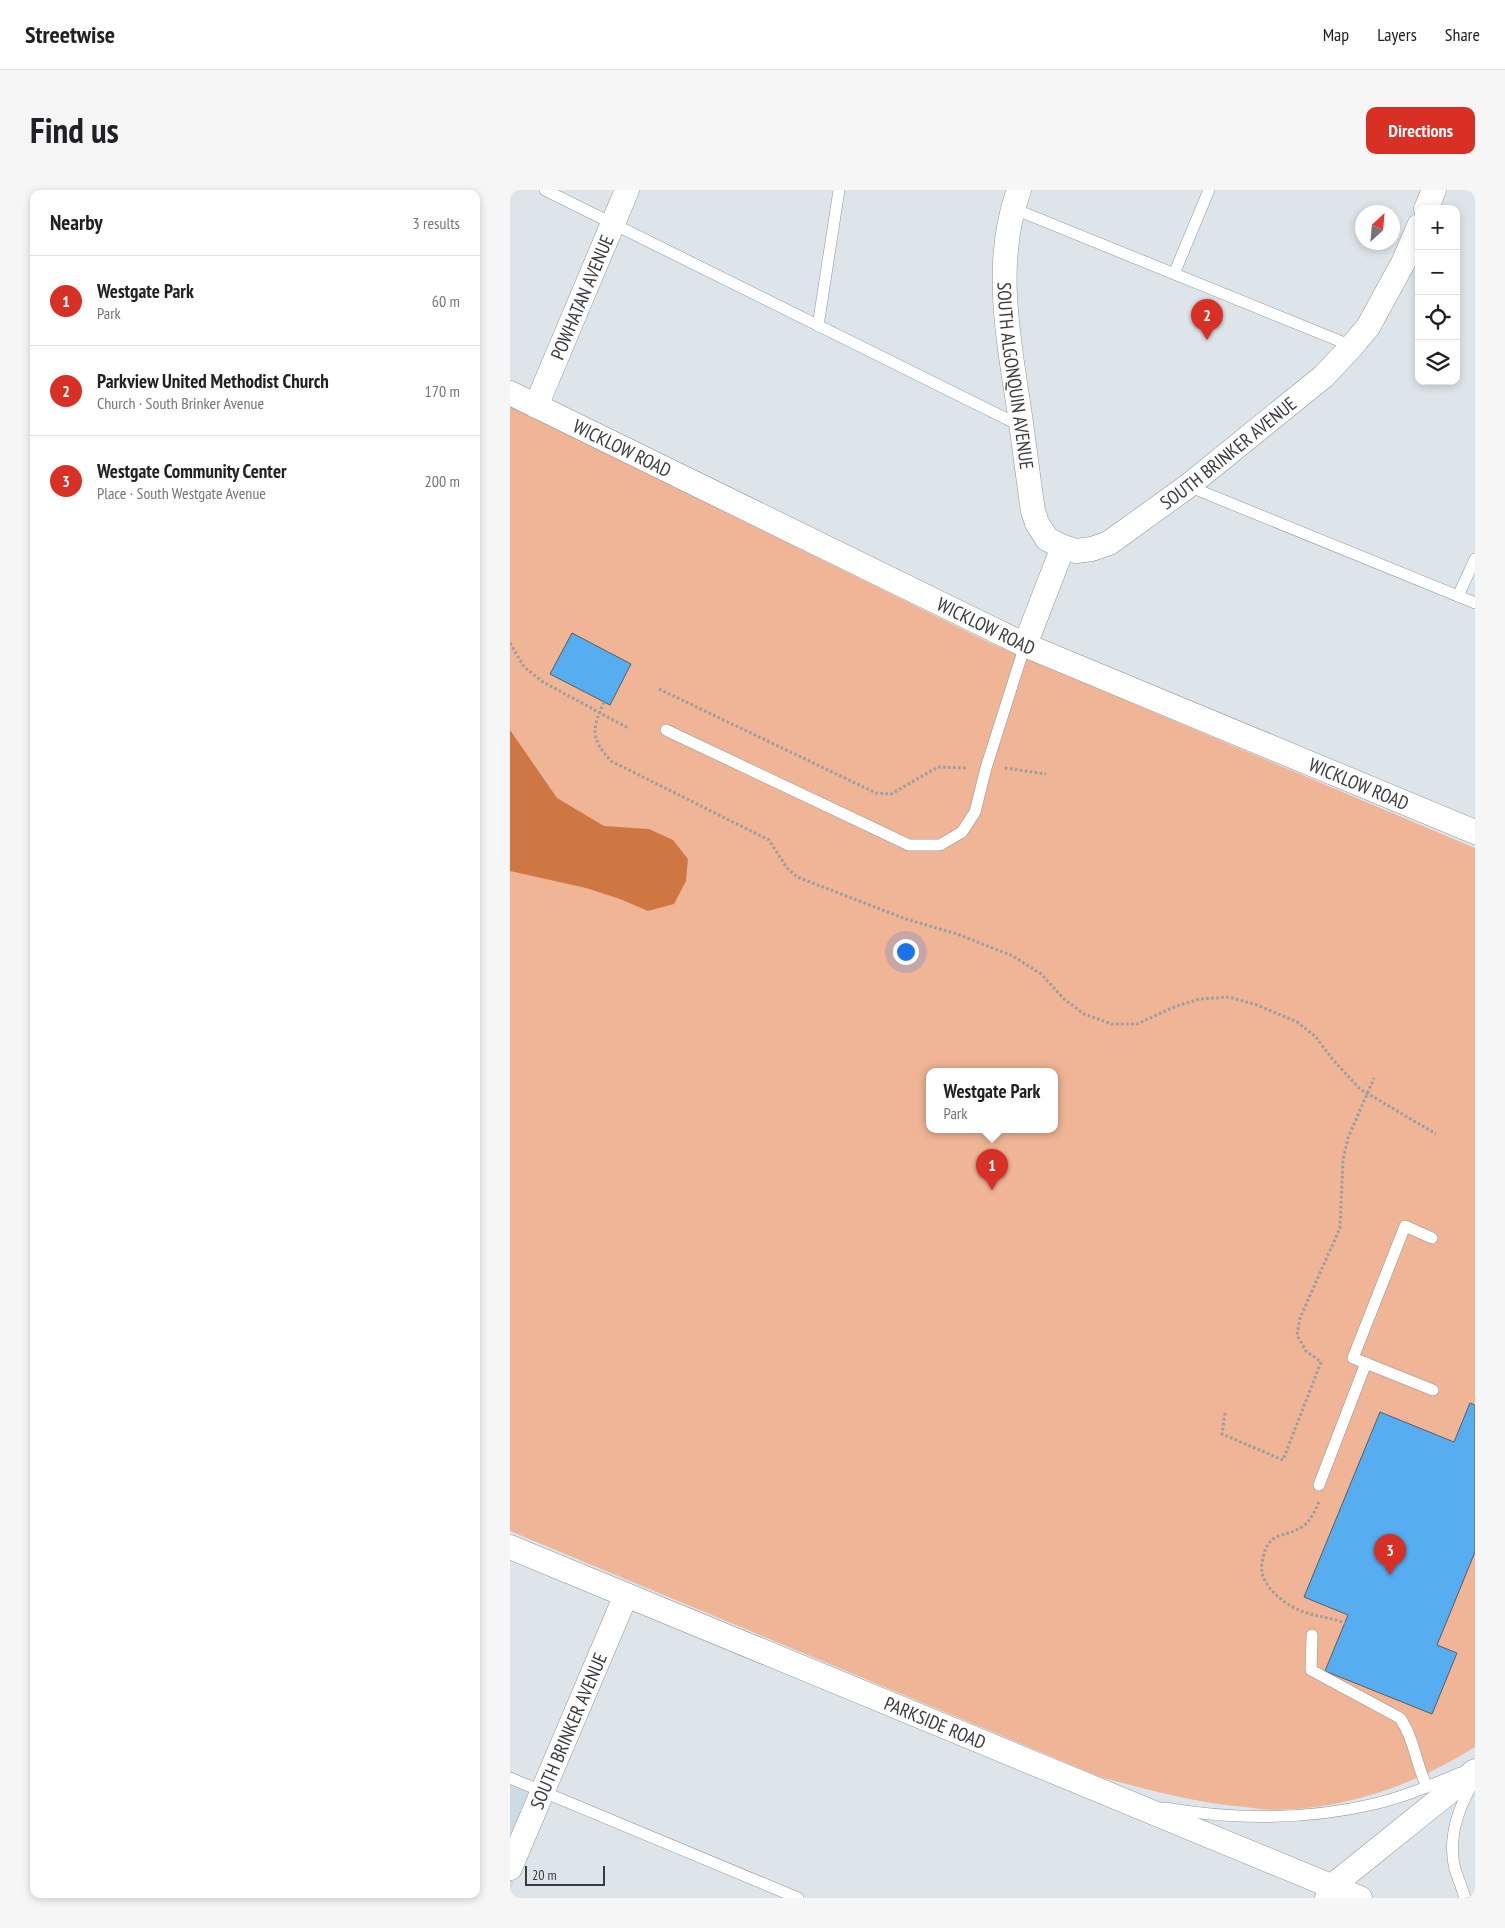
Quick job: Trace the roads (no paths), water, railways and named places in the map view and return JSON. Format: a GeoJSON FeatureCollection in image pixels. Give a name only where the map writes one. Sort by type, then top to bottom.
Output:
{"type":"FeatureCollection","features":[{"type":"Feature","properties":{"kind":"street","name":"POWHATAN AVENUE"},"geometry":{"type":"LineString","coordinates":[[536,406],[627,190]]}},
{"type":"Feature","properties":{"kind":"street"},"geometry":{"type":"LineString","coordinates":[[1428,205],[1434,190]]}},
{"type":"Feature","properties":{"kind":"street","name":"SOUTH ALGONQUIN AVENUE"},"geometry":{"type":"LineString","coordinates":[[1016,199],[1006,250],[1004,293],[1006,330],[1033,511],[1037,523],[1047,539],[1063,547]]}},
{"type":"Feature","properties":{"kind":"street","name":"SOUTH BRINKER AVENUE"},"geometry":{"type":"LineString","coordinates":[[1063,547],[1076,551],[1092,550],[1109,543],[1188,486],[1324,376],[1368,327],[1403,263],[1415,235]]}},
{"type":"Feature","properties":{"kind":"street","name":"WICKLOW ROAD"},"geometry":{"type":"LineString","coordinates":[[510,393],[1025,645],[1475,832]]}},
{"type":"Feature","properties":{"kind":"street"},"geometry":{"type":"LineString","coordinates":[[1025,645],[1063,547]]}},
{"type":"Feature","properties":{"kind":"street","name":"PARKSIDE ROAD"},"geometry":{"type":"LineString","coordinates":[[510,1547],[1120,1799],[1330,1892],[1360,1898]]}},
{"type":"Feature","properties":{"kind":"street","name":"SOUTH BRINKER AVENUE"},"geometry":{"type":"LineString","coordinates":[[510,1868],[626,1595]]}},
{"type":"Feature","properties":{"kind":"street"},"geometry":{"type":"LineString","coordinates":[[1330,1892],[1475,1771]]}},
{"type":"Feature","properties":{"kind":"lane"},"geometry":{"type":"LineString","coordinates":[[545,190],[1021,426]]}},
{"type":"Feature","properties":{"kind":"lane"},"geometry":{"type":"LineString","coordinates":[[818,326],[839,190]]}},
{"type":"Feature","properties":{"kind":"lane"},"geometry":{"type":"LineString","coordinates":[[1174,274],[1209,190]]}},
{"type":"Feature","properties":{"kind":"lane"},"geometry":{"type":"LineString","coordinates":[[1016,199],[1174,274],[1352,346]]}},
{"type":"Feature","properties":{"kind":"lane"},"geometry":{"type":"LineString","coordinates":[[1188,486],[1475,603]]}},
{"type":"Feature","properties":{"kind":"lane"},"geometry":{"type":"LineString","coordinates":[[1458,596],[1475,558]]}},
{"type":"Feature","properties":{"kind":"lane"},"geometry":{"type":"LineString","coordinates":[[666,730],[910,845],[940,845],[962,832],[975,812],[986,768],[1025,645]]}},
{"type":"Feature","properties":{"kind":"lane"},"geometry":{"type":"LineString","coordinates":[[1432,1238],[1405,1226],[1353,1358],[1433,1390]]}},
{"type":"Feature","properties":{"kind":"lane"},"geometry":{"type":"LineString","coordinates":[[1319,1485],[1366,1363]]}},
{"type":"Feature","properties":{"kind":"lane"},"geometry":{"type":"LineString","coordinates":[[1312,1635],[1312,1670],[1400,1718],[1408,1729],[1421,1774],[1427,1787]]}},
{"type":"Feature","properties":{"kind":"lane"},"geometry":{"type":"LineString","coordinates":[[1120,1799],[1221,1816],[1296,1815],[1373,1804],[1427,1787],[1475,1766]]}},
{"type":"Feature","properties":{"kind":"lane"},"geometry":{"type":"LineString","coordinates":[[510,1778],[798,1898]]}},
{"type":"Feature","properties":{"kind":"lane"},"geometry":{"type":"LineString","coordinates":[[1465,1898],[1455,1867],[1453,1839],[1458,1814],[1475,1780]]}},
{"type":"Feature","properties":{"kind":"place","name":"Parkview United Methodist Church"},"geometry":{"type":"Point","coordinates":[1207,340]}},
{"type":"Feature","properties":{"kind":"place","name":"Westgate Park"},"geometry":{"type":"Point","coordinates":[992,1190]}},
{"type":"Feature","properties":{"kind":"place","name":"Westgate Community Center"},"geometry":{"type":"Point","coordinates":[1390,1575]}}]}
